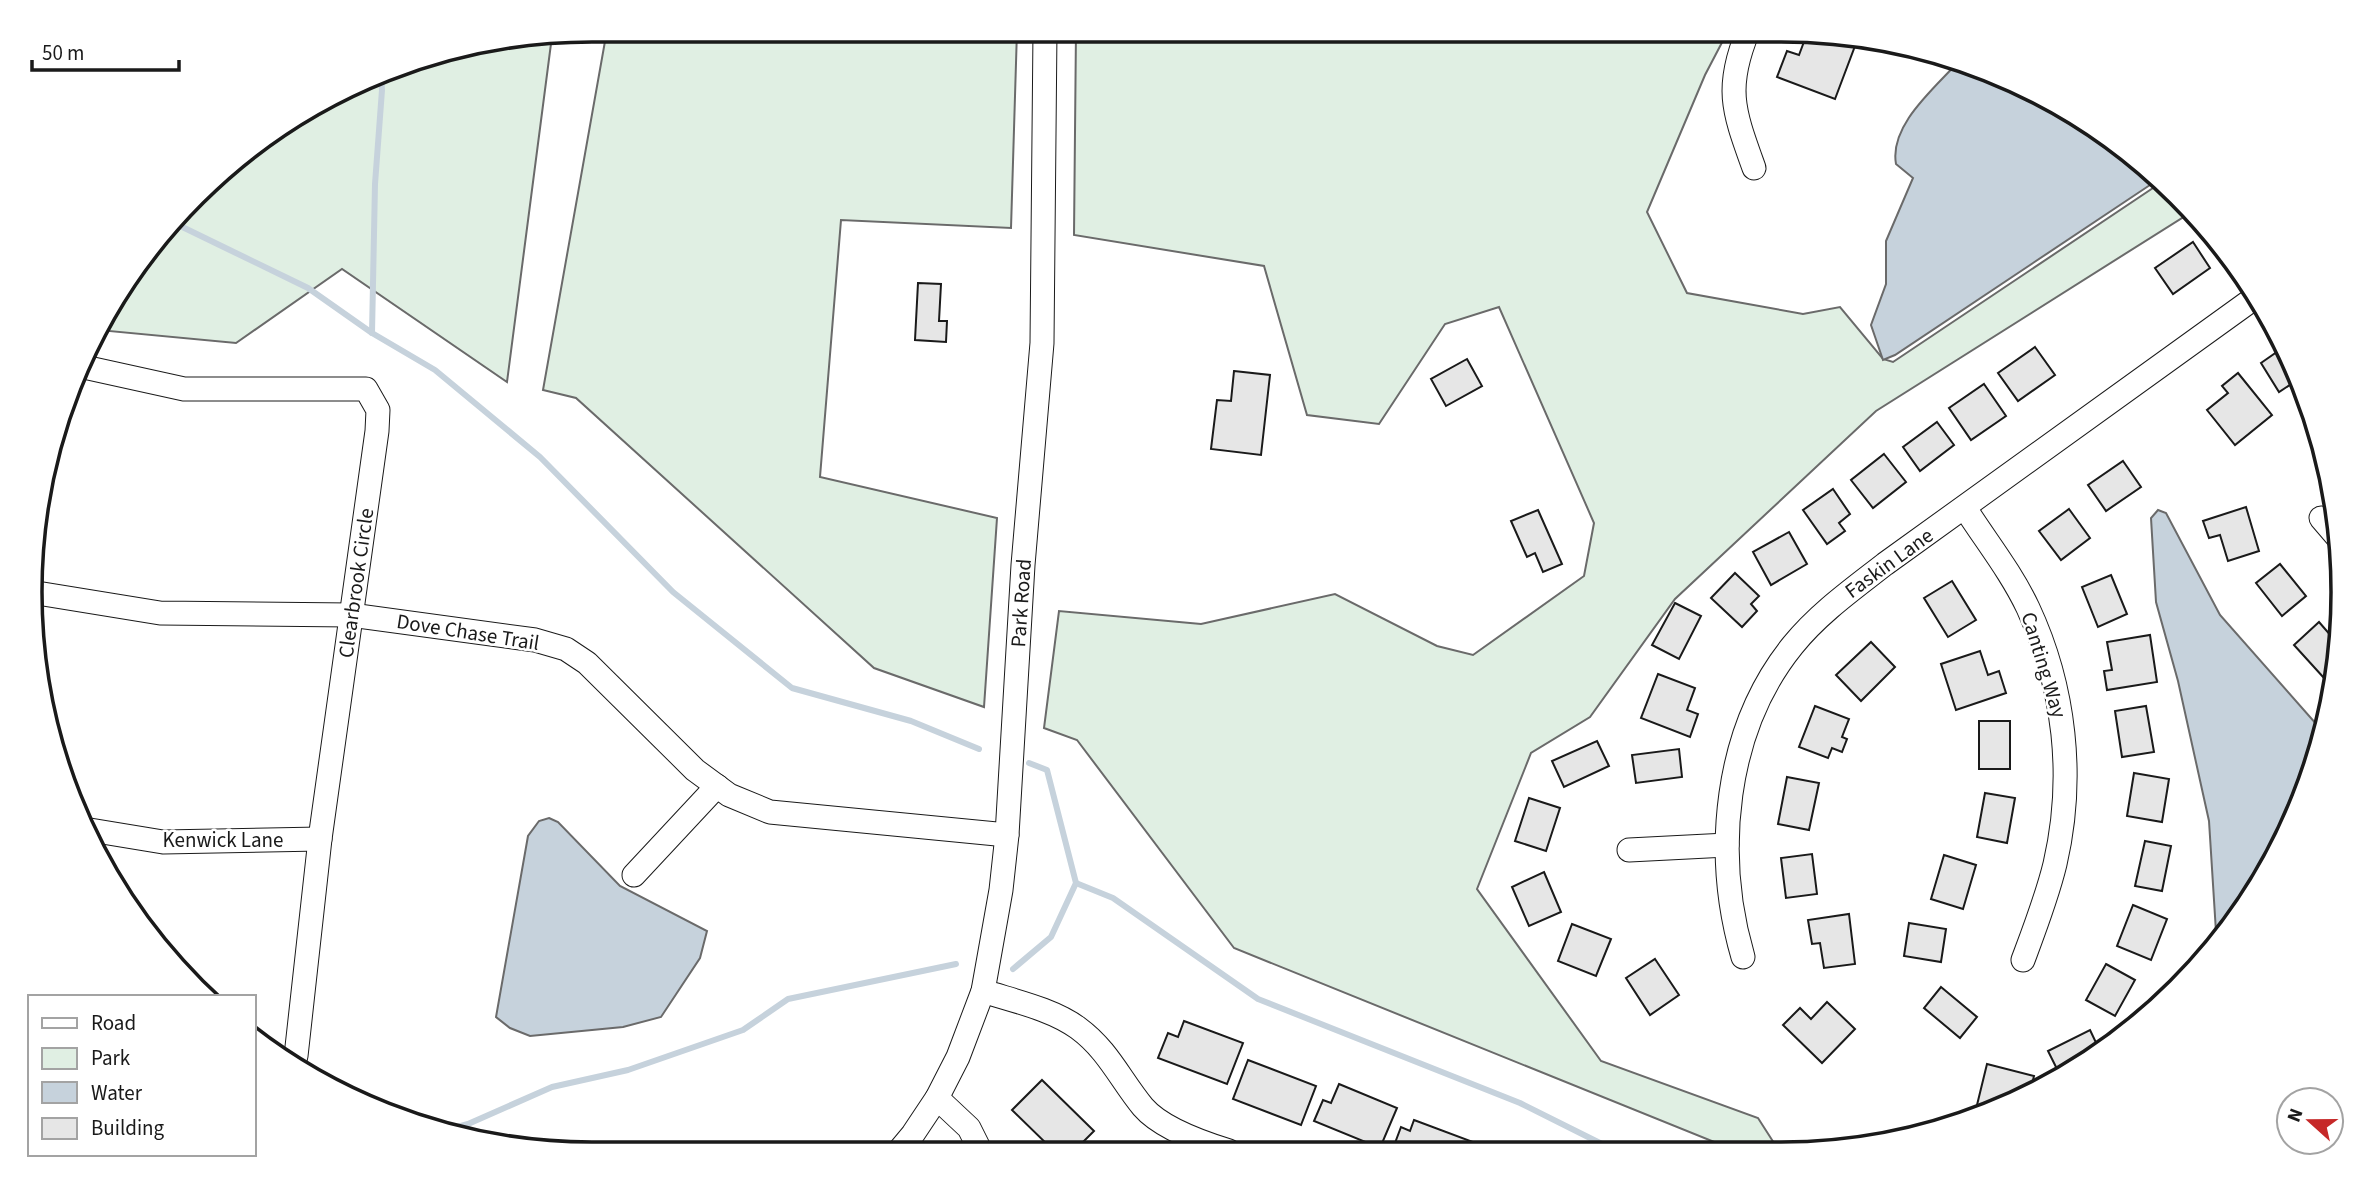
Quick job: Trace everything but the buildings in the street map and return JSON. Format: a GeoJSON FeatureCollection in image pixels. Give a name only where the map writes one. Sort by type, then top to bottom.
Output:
{"type":"FeatureCollection","features":[{"type":"Feature","properties":{"kind":"street","name":"Park Road"},"geometry":{"type":"LineString","coordinates":[[906,1142],[937,1098],[958,1057],[983,991],[1001,890],[1041,343],[1045,42]]}},
{"type":"Feature","properties":{"kind":"street"},"geometry":{"type":"LineString","coordinates":[[1744,42],[1733,78],[1733,97],[1736,119],[1754,168]]}},
{"type":"Feature","properties":{"kind":"street","name":"Faskin Lane"},"geometry":{"type":"LineString","coordinates":[[1743,957],[1732,912],[1727,845],[1731,798],[1744,736],[1764,690],[1791,647],[1826,610],[1885,564],[2248,303]]}},
{"type":"Feature","properties":{"kind":"street","name":"Clearbrook Circle"},"geometry":{"type":"LineString","coordinates":[[90,368],[184,388],[366,389],[378,410],[320,839],[296,1055]]}},
{"type":"Feature","properties":{"kind":"street","name":"Canting Way"},"geometry":{"type":"LineString","coordinates":[[1965,508],[2027,607],[2054,682],[2064,733],[2063,812],[2055,863],[2042,911],[2023,960]]}},
{"type":"Feature","properties":{"kind":"street"},"geometry":{"type":"LineString","coordinates":[[2321,518],[2326,524]]}},
{"type":"Feature","properties":{"kind":"street","name":"Dove Chase Trail"},"geometry":{"type":"LineString","coordinates":[[42,594],[160,613],[351,615],[535,640],[566,649],[587,663],[695,770],[729,795],[769,812],[1007,835]]}},
{"type":"Feature","properties":{"kind":"street"},"geometry":{"type":"LineString","coordinates":[[634,875],[717,786]]}},
{"type":"Feature","properties":{"kind":"street","name":"Kenwick Lane"},"geometry":{"type":"LineString","coordinates":[[97,831],[163,842],[320,839]]}},
{"type":"Feature","properties":{"kind":"street"},"geometry":{"type":"LineString","coordinates":[[1629,850],[1727,845]]}},
{"type":"Feature","properties":{"kind":"street"},"geometry":{"type":"LineString","coordinates":[[983,991],[1039,1009],[1076,1027],[1103,1049],[1145,1109],[1174,1129],[1206,1142]]}},
{"type":"Feature","properties":{"kind":"street"},"geometry":{"type":"LineString","coordinates":[[937,1098],[969,1128],[976,1142]]}},
{"type":"Feature","properties":{"kind":"green space"},"geometry":{"type":"Polygon","coordinates":[[[605,42],[1017,42],[1011,228],[841,220],[820,477],[997,518],[984,707],[874,668],[576,398],[543,390],[605,42]]]}},
{"type":"Feature","properties":{"kind":"green space"},"geometry":{"type":"Polygon","coordinates":[[[1076,42],[1722,42],[1705,75],[1647,212],[1687,293],[1803,314],[1840,307],[1883,359],[1893,362],[2154,187],[2183,217],[1876,411],[1675,599],[1590,717],[1531,753],[1477,889],[1601,1061],[1758,1118],[1773,1142],[1714,1142],[1234,948],[1077,740],[1044,728],[1059,611],[1201,624],[1335,594],[1437,646],[1473,655],[1584,576],[1594,523],[1499,307],[1445,324],[1379,424],[1307,415],[1264,266],[1074,235],[1076,42]]]}},
{"type":"Feature","properties":{"kind":"green space"},"geometry":{"type":"Polygon","coordinates":[[[551,44],[507,382],[342,269],[236,343],[109,331],[135,286],[178,229],[229,178],[286,135],[349,99],[415,71],[485,53],[551,44]]]}},
{"type":"Feature","properties":{"kind":"water"},"geometry":{"type":"Polygon","coordinates":[[[1951,69],[1991,84],[2056,116],[2087,135],[2151,184],[1895,355],[1883,360],[1871,325],[1886,284],[1886,241],[1913,178],[1896,164],[1896,149],[1907,121],[1951,69]]]}},
{"type":"Feature","properties":{"kind":"water"},"geometry":{"type":"Polygon","coordinates":[[[2158,510],[2166,513],[2220,615],[2315,722],[2302,769],[2274,835],[2238,898],[2216,929],[2209,821],[2178,681],[2156,602],[2151,518],[2158,510]]]}},
{"type":"Feature","properties":{"kind":"water"},"geometry":{"type":"Polygon","coordinates":[[[549,818],[558,822],[620,886],[707,931],[700,958],[661,1017],[623,1027],[530,1036],[510,1028],[496,1017],[528,836],[539,821],[549,818]]]}},
{"type":"Feature","properties":{"kind":"waterway"},"geometry":{"type":"LineString","coordinates":[[372,333],[375,184],[382,84]]}},
{"type":"Feature","properties":{"kind":"waterway"},"geometry":{"type":"LineString","coordinates":[[181,226],[308,288],[372,333],[435,370],[540,457],[673,592],[792,688],[911,721],[979,749]]}},
{"type":"Feature","properties":{"kind":"waterway"},"geometry":{"type":"LineString","coordinates":[[1013,969],[1051,937],[1076,883],[1047,770],[1029,763]]}},
{"type":"Feature","properties":{"kind":"waterway"},"geometry":{"type":"LineString","coordinates":[[1076,883],[1113,898],[1258,999],[1520,1103],[1598,1142]]}},
{"type":"Feature","properties":{"kind":"waterway"},"geometry":{"type":"LineString","coordinates":[[462,1126],[552,1087],[628,1070],[743,1030],[788,999],[956,964]]}}]}
